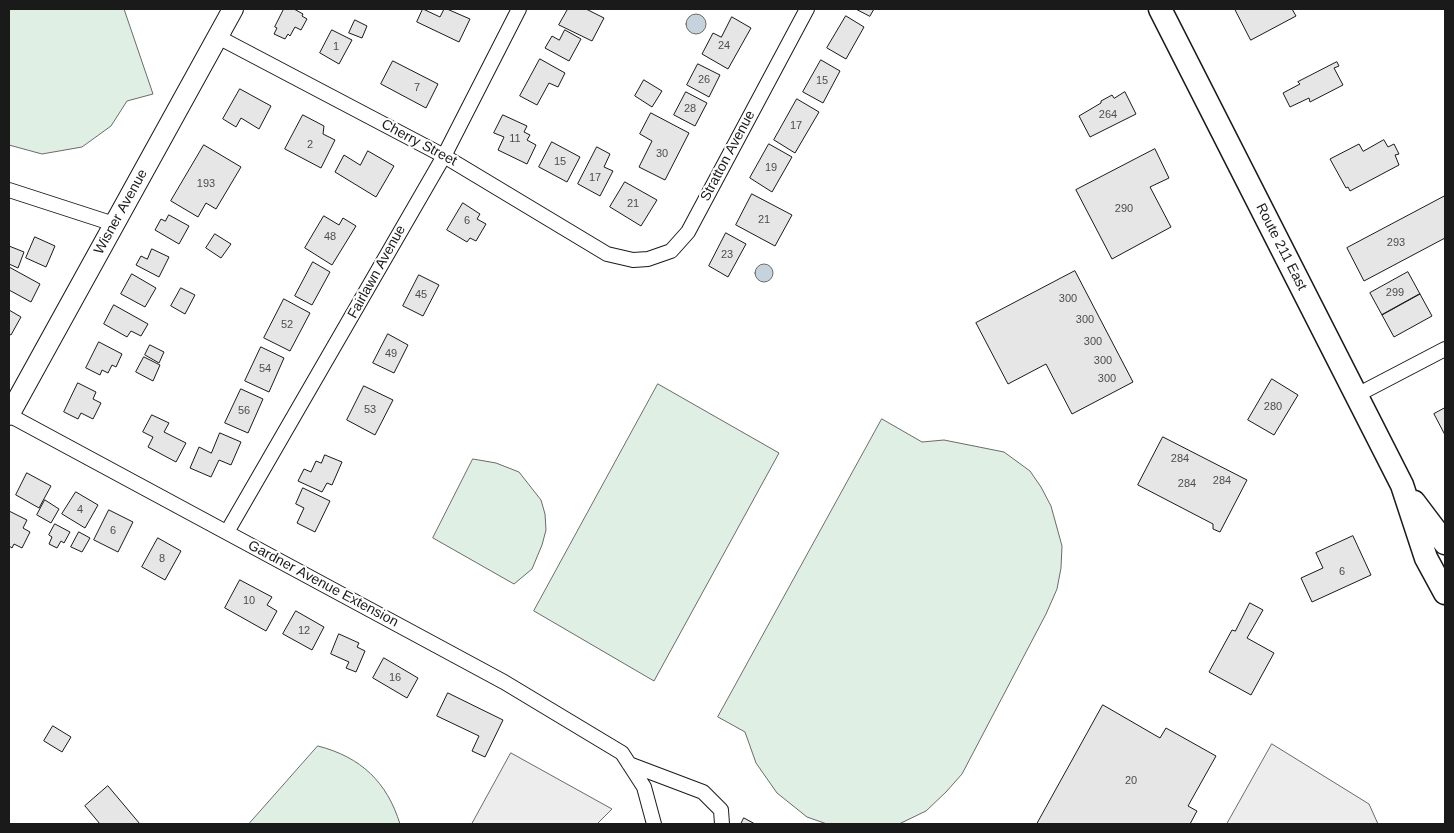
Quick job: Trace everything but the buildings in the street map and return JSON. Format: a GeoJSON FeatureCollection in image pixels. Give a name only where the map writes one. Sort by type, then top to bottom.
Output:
{"type":"FeatureCollection","features":[{"type":"Feature","properties":{"kind":"main road","name":"Route 211 East"},"geometry":{"type":"LineString","coordinates":[[1160,9],[1402,485],[1426,558],[1445,593]]}},
{"type":"Feature","properties":{"kind":"main road","name":"Route 211 East"},"geometry":{"type":"LineString","coordinates":[[1402,485],[1445,543]]}},
{"type":"Feature","properties":{"kind":"street","name":"Wisner Avenue"},"geometry":{"type":"LineString","coordinates":[[9,415],[233,9]]}},
{"type":"Feature","properties":{"kind":"street","name":"Fairlawn Avenue"},"geometry":{"type":"LineString","coordinates":[[227,532],[444,156],[519,9]]}},
{"type":"Feature","properties":{"kind":"street","name":"Stratton Avenue"},"geometry":{"type":"LineString","coordinates":[[616,257],[633,260],[648,259],[663,254],[671,251],[688,232],[807,9]]}},
{"type":"Feature","properties":{"kind":"street","name":"Cherry Street"},"geometry":{"type":"LineString","coordinates":[[218,37],[444,156],[607,254],[616,257]]}},
{"type":"Feature","properties":{"kind":"street"},"geometry":{"type":"LineString","coordinates":[[9,190],[114,224]]}},
{"type":"Feature","properties":{"kind":"street"},"geometry":{"type":"LineString","coordinates":[[1357,395],[1445,349]]}},
{"type":"Feature","properties":{"kind":"street","name":"Gardner Avenue Extension"},"geometry":{"type":"LineString","coordinates":[[9,415],[543,704],[622,753],[644,787],[654,824]]}},
{"type":"Feature","properties":{"kind":"street","name":"Gardner Avenue Extension"},"geometry":{"type":"LineString","coordinates":[[629,764],[703,792],[721,810],[722,824]]}},
{"type":"Feature","properties":{"kind":"green space"},"geometry":{"type":"Polygon","coordinates":[[[9,9],[124,9],[153,94],[127,101],[111,126],[82,147],[42,154],[9,145],[9,9]]]}},
{"type":"Feature","properties":{"kind":"green space"},"geometry":{"type":"Polygon","coordinates":[[[658,384],[779,453],[654,681],[534,611],[658,384]]]}},
{"type":"Feature","properties":{"kind":"green space"},"geometry":{"type":"Polygon","coordinates":[[[882,419],[922,442],[944,440],[1004,452],[1030,471],[1051,506],[1062,546],[1061,568],[1057,589],[1046,614],[962,774],[946,792],[926,811],[899,824],[827,824],[807,817],[777,793],[756,763],[745,732],[718,717],[882,419]]]}},
{"type":"Feature","properties":{"kind":"green space"},"geometry":{"type":"Polygon","coordinates":[[[473,459],[496,463],[519,472],[541,500],[545,514],[546,530],[542,545],[532,569],[514,584],[433,538],[473,459]]]}},
{"type":"Feature","properties":{"kind":"green space"},"geometry":{"type":"Polygon","coordinates":[[[318,746],[347,757],[370,773],[388,796],[400,824],[249,824],[318,746]]]}},
{"type":"Feature","properties":{"kind":"shaded area"},"geometry":{"type":"Polygon","coordinates":[[[696,14],[703,17],[706,24],[703,31],[696,34],[689,31],[686,24],[689,17],[696,14]]]}},
{"type":"Feature","properties":{"kind":"shaded area"},"geometry":{"type":"Polygon","coordinates":[[[764,264],[770,267],[773,273],[770,279],[764,282],[758,279],[755,273],[758,267],[764,264]]]}},
{"type":"Feature","properties":{"kind":"shaded area"},"geometry":{"type":"Polygon","coordinates":[[[1272,744],[1369,804],[1378,824],[1227,824],[1272,744]]]}},
{"type":"Feature","properties":{"kind":"shaded area"},"geometry":{"type":"Polygon","coordinates":[[[511,753],[612,809],[597,824],[472,824],[511,753]]]}}]}
